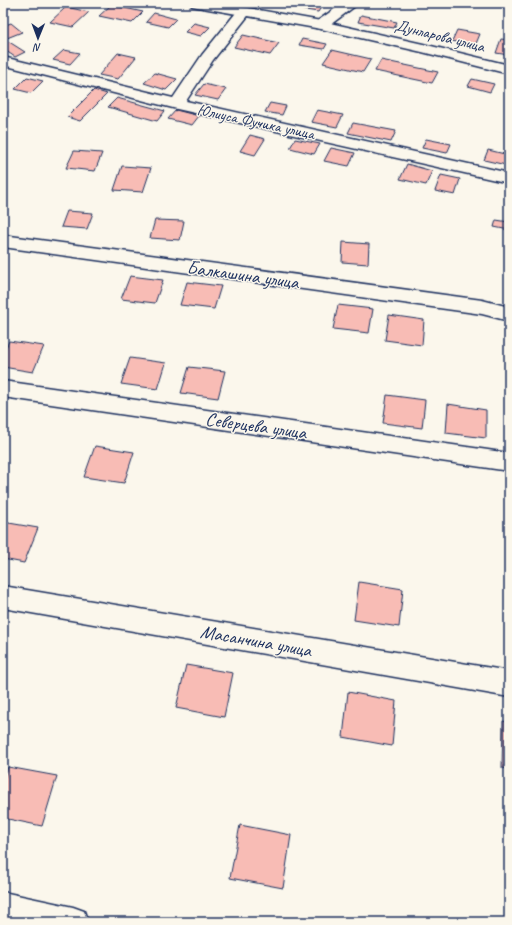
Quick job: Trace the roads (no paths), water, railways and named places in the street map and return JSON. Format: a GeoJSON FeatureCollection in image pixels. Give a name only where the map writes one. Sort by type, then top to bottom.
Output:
{"type":"FeatureCollection","features":[{"type":"Feature","properties":{"kind":"street","name":"Дунларова улица"},"geometry":{"type":"LineString","coordinates":[[196,3],[321,26],[423,48],[509,70]]}},
{"type":"Feature","properties":{"kind":"street"},"geometry":{"type":"LineString","coordinates":[[321,26],[352,3]]}},
{"type":"Feature","properties":{"kind":"street"},"geometry":{"type":"LineString","coordinates":[[177,104],[207,58],[244,12]]}},
{"type":"Feature","properties":{"kind":"street","name":"Юлиуса Фучика улица"},"geometry":{"type":"LineString","coordinates":[[3,62],[177,104],[509,178]]}},
{"type":"Feature","properties":{"kind":"street","name":"Балкашина улица"},"geometry":{"type":"LineString","coordinates":[[3,241],[482,307],[509,314]]}},
{"type":"Feature","properties":{"kind":"street","name":"Северцева улица"},"geometry":{"type":"LineString","coordinates":[[3,389],[509,462]]}},
{"type":"Feature","properties":{"kind":"street","name":"Масанчина улица"},"geometry":{"type":"LineString","coordinates":[[3,597],[509,684]]}},
{"type":"Feature","properties":{"kind":"street"},"geometry":{"type":"LineString","coordinates":[[3,907],[73,922]]}}]}
